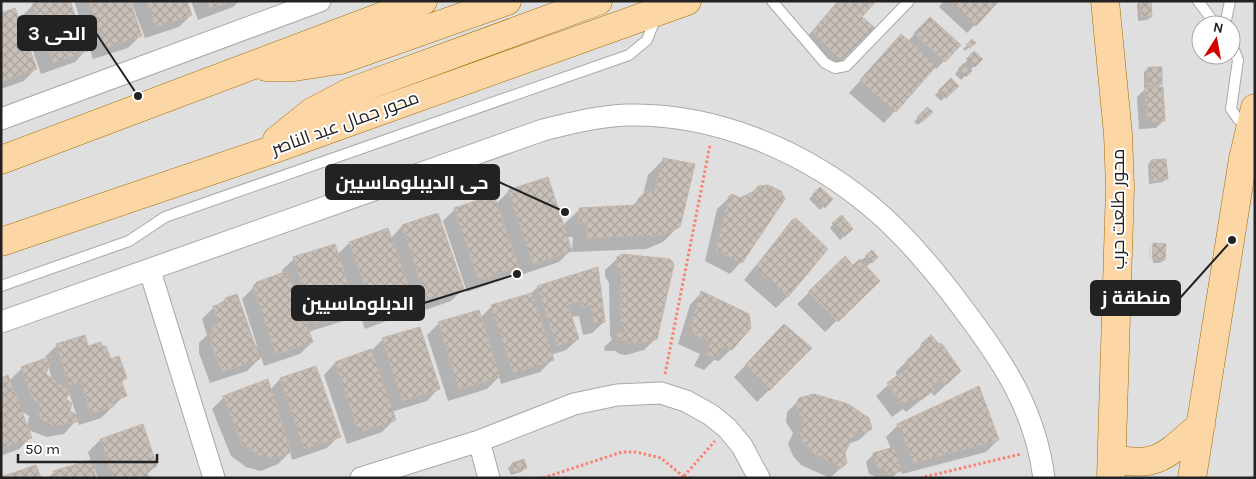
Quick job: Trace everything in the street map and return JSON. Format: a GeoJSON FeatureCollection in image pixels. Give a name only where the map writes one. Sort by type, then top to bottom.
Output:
{"type":"FeatureCollection","features":[{"type":"Feature","properties":{"kind":"main road"},"geometry":{"type":"LineString","coordinates":[[1,160],[423,1]]}},
{"type":"Feature","properties":{"kind":"main road"},"geometry":{"type":"LineString","coordinates":[[252,65],[294,67],[340,60],[507,1]]}},
{"type":"Feature","properties":{"kind":"main road"},"geometry":{"type":"LineString","coordinates":[[263,153],[312,112],[350,92],[598,1]]}},
{"type":"Feature","properties":{"kind":"main road","name":"محور جمال عبد الناصر"},"geometry":{"type":"LineString","coordinates":[[1,242],[263,153],[687,1]]}},
{"type":"Feature","properties":{"kind":"main road","name":"محور طلعت حرب"},"geometry":{"type":"LineString","coordinates":[[1106,1],[1118,134],[1120,187],[1111,468]]}},
{"type":"Feature","properties":{"kind":"main road"},"geometry":{"type":"LineString","coordinates":[[1192,478],[1243,159],[1253,117]]}},
{"type":"Feature","properties":{"kind":"main road"},"geometry":{"type":"LineString","coordinates":[[1111,468],[1163,458],[1201,425]]}},
{"type":"Feature","properties":{"kind":"street"},"geometry":{"type":"LineString","coordinates":[[1,119],[320,1]]}},
{"type":"Feature","properties":{"kind":"street"},"geometry":{"type":"LineString","coordinates":[[1,322],[150,271],[543,130],[585,119],[628,115],[671,117],[714,124],[763,142],[810,165],[867,204],[906,239],[942,280],[1000,357],[1024,404],[1040,450],[1044,478]]}},
{"type":"Feature","properties":{"kind":"street"},"geometry":{"type":"LineString","coordinates":[[150,271],[214,478]]}},
{"type":"Feature","properties":{"kind":"street"},"geometry":{"type":"LineString","coordinates":[[361,478],[479,441],[574,404],[617,395],[661,393],[686,401],[711,415],[727,428],[742,446],[759,478]]}},
{"type":"Feature","properties":{"kind":"street"},"geometry":{"type":"LineString","coordinates":[[479,441],[489,478]]}},
{"type":"Feature","properties":{"kind":"lane"},"geometry":{"type":"LineString","coordinates":[[772,1],[825,63],[835,68],[846,66],[909,1]]}},
{"type":"Feature","properties":{"kind":"lane"},"geometry":{"type":"LineString","coordinates":[[1198,1],[1208,15]]}},
{"type":"Feature","properties":{"kind":"lane"},"geometry":{"type":"LineString","coordinates":[[1227,15],[1230,1]]}},
{"type":"Feature","properties":{"kind":"lane"},"geometry":{"type":"LineString","coordinates":[[1,286],[129,241],[165,217],[629,55],[647,40],[657,12]]}},
{"type":"Feature","properties":{"kind":"lane"},"geometry":{"type":"LineString","coordinates":[[1237,65],[1231,109],[1238,119],[1253,117]]}},
{"type":"Feature","properties":{"kind":"path"},"geometry":{"type":"LineString","coordinates":[[661,393],[714,124]]}},
{"type":"Feature","properties":{"kind":"path"},"geometry":{"type":"LineString","coordinates":[[543,478],[622,452],[636,452],[661,458],[684,477],[727,428]]}},
{"type":"Feature","properties":{"kind":"path"},"geometry":{"type":"LineString","coordinates":[[920,478],[1040,450]]}},
{"type":"Feature","properties":{"kind":"shaded area"},"geometry":{"type":"Polygon","coordinates":[[[1,1],[1255,1],[1255,478],[1,478],[1,1]]]}},
{"type":"Feature","properties":{"kind":"building"},"geometry":{"type":"Polygon","coordinates":[[[41,1],[70,1],[88,51],[53,63],[32,4],[41,1]]]}},
{"type":"Feature","properties":{"kind":"building"},"geometry":{"type":"Polygon","coordinates":[[[89,1],[130,1],[142,36],[105,48],[89,1]]]}},
{"type":"Feature","properties":{"kind":"building"},"geometry":{"type":"Polygon","coordinates":[[[147,1],[187,1],[192,15],[156,28],[147,1]]]}},
{"type":"Feature","properties":{"kind":"building"},"geometry":{"type":"Polygon","coordinates":[[[207,1],[231,1],[210,9],[207,1]]]}},
{"type":"Feature","properties":{"kind":"building"},"geometry":{"type":"Polygon","coordinates":[[[838,1],[876,1],[862,17],[875,28],[843,62],[812,32],[838,1]]]}},
{"type":"Feature","properties":{"kind":"building"},"geometry":{"type":"Polygon","coordinates":[[[949,1],[999,1],[976,26],[949,1]]]}},
{"type":"Feature","properties":{"kind":"building"},"geometry":{"type":"Polygon","coordinates":[[[1140,1],[1151,1],[1152,17],[1141,17],[1140,1]]]}},
{"type":"Feature","properties":{"kind":"building"},"geometry":{"type":"Polygon","coordinates":[[[15,8],[37,69],[1,82],[1,13],[15,8]]]}},
{"type":"Feature","properties":{"kind":"building"},"geometry":{"type":"Polygon","coordinates":[[[930,17],[961,45],[945,62],[914,33],[930,17]]]}},
{"type":"Feature","properties":{"kind":"building"},"geometry":{"type":"Polygon","coordinates":[[[901,34],[937,65],[896,112],[860,80],[901,34]]]}},
{"type":"Feature","properties":{"kind":"building"},"geometry":{"type":"Polygon","coordinates":[[[972,39],[976,43],[969,48],[966,45],[972,39]]]}},
{"type":"Feature","properties":{"kind":"building"},"geometry":{"type":"Polygon","coordinates":[[[974,51],[983,59],[975,67],[966,59],[974,51]]]}},
{"type":"Feature","properties":{"kind":"building"},"geometry":{"type":"Polygon","coordinates":[[[964,63],[972,71],[966,77],[958,69],[964,63]]]}},
{"type":"Feature","properties":{"kind":"building"},"geometry":{"type":"Polygon","coordinates":[[[1148,67],[1162,67],[1162,85],[1147,85],[1148,67]]]}},
{"type":"Feature","properties":{"kind":"building"},"geometry":{"type":"Polygon","coordinates":[[[951,78],[959,86],[946,98],[938,91],[951,78]]]}},
{"type":"Feature","properties":{"kind":"building"},"geometry":{"type":"Polygon","coordinates":[[[1163,87],[1165,121],[1147,122],[1145,88],[1163,87]]]}},
{"type":"Feature","properties":{"kind":"building"},"geometry":{"type":"Polygon","coordinates":[[[927,107],[933,112],[922,122],[917,117],[927,107]]]}},
{"type":"Feature","properties":{"kind":"building"},"geometry":{"type":"Polygon","coordinates":[[[663,158],[695,164],[680,227],[662,235],[586,238],[588,223],[579,223],[579,208],[637,205],[638,199],[647,190],[654,192],[663,158]]]}},
{"type":"Feature","properties":{"kind":"building"},"geometry":{"type":"Polygon","coordinates":[[[1166,159],[1168,179],[1152,181],[1151,160],[1166,159]]]}},
{"type":"Feature","properties":{"kind":"building"},"geometry":{"type":"Polygon","coordinates":[[[548,177],[572,251],[533,264],[508,190],[548,177]]]}},
{"type":"Feature","properties":{"kind":"building"},"geometry":{"type":"Polygon","coordinates":[[[768,185],[781,191],[785,199],[742,263],[716,250],[729,196],[732,194],[740,198],[754,191],[758,186],[768,185]]]}},
{"type":"Feature","properties":{"kind":"building"},"geometry":{"type":"Polygon","coordinates":[[[820,187],[833,199],[825,208],[812,195],[820,187]]]}},
{"type":"Feature","properties":{"kind":"building"},"geometry":{"type":"Polygon","coordinates":[[[494,195],[519,267],[479,281],[454,208],[494,195]]]}},
{"type":"Feature","properties":{"kind":"building"},"geometry":{"type":"Polygon","coordinates":[[[438,213],[464,289],[427,302],[402,225],[438,213]]]}},
{"type":"Feature","properties":{"kind":"building"},"geometry":{"type":"Polygon","coordinates":[[[842,215],[853,229],[844,237],[832,223],[842,215]]]}},
{"type":"Feature","properties":{"kind":"building"},"geometry":{"type":"Polygon","coordinates":[[[796,218],[828,249],[788,297],[755,268],[792,220],[796,218]]]}},
{"type":"Feature","properties":{"kind":"building"},"geometry":{"type":"Polygon","coordinates":[[[388,228],[415,304],[376,318],[349,242],[388,228]]]}},
{"type":"Feature","properties":{"kind":"building"},"geometry":{"type":"Polygon","coordinates":[[[1153,243],[1166,244],[1165,260],[1152,259],[1153,243]]]}},
{"type":"Feature","properties":{"kind":"building"},"geometry":{"type":"Polygon","coordinates":[[[335,244],[357,310],[315,323],[293,257],[335,244]]]}},
{"type":"Feature","properties":{"kind":"building"},"geometry":{"type":"Polygon","coordinates":[[[872,250],[878,257],[872,263],[865,256],[872,250]]]}},
{"type":"Feature","properties":{"kind":"building"},"geometry":{"type":"Polygon","coordinates":[[[622,254],[670,259],[674,264],[657,339],[638,344],[630,343],[628,340],[617,340],[616,334],[625,331],[621,323],[621,271],[616,264],[617,257],[622,254]]]}},
{"type":"Feature","properties":{"kind":"building"},"geometry":{"type":"Polygon","coordinates":[[[845,256],[853,265],[860,259],[880,281],[838,322],[808,292],[845,256]]]}},
{"type":"Feature","properties":{"kind":"building"},"geometry":{"type":"Polygon","coordinates":[[[598,267],[605,322],[594,323],[591,305],[582,306],[580,301],[568,305],[579,339],[557,346],[537,286],[598,267]]]}},
{"type":"Feature","properties":{"kind":"building"},"geometry":{"type":"Polygon","coordinates":[[[287,271],[313,342],[276,355],[253,286],[257,282],[287,271]]]}},
{"type":"Feature","properties":{"kind":"building"},"geometry":{"type":"Polygon","coordinates":[[[701,291],[749,314],[751,328],[732,350],[723,347],[717,358],[705,354],[711,342],[689,332],[701,291]]]}},
{"type":"Feature","properties":{"kind":"building"},"geometry":{"type":"Polygon","coordinates":[[[532,293],[554,360],[513,373],[491,305],[532,293]]]}},
{"type":"Feature","properties":{"kind":"building"},"geometry":{"type":"Polygon","coordinates":[[[237,294],[260,359],[222,372],[210,341],[211,330],[219,323],[213,306],[226,303],[225,298],[237,294]]]}},
{"type":"Feature","properties":{"kind":"building"},"geometry":{"type":"Polygon","coordinates":[[[479,310],[500,377],[459,390],[438,322],[479,310]]]}},
{"type":"Feature","properties":{"kind":"building"},"geometry":{"type":"Polygon","coordinates":[[[784,324],[812,348],[769,391],[745,365],[784,324]]]}},
{"type":"Feature","properties":{"kind":"building"},"geometry":{"type":"Polygon","coordinates":[[[420,327],[440,389],[402,401],[382,338],[420,327]]]}},
{"type":"Feature","properties":{"kind":"building"},"geometry":{"type":"Polygon","coordinates":[[[85,335],[88,346],[101,342],[102,346],[106,346],[111,359],[119,356],[127,378],[121,380],[127,396],[114,400],[114,406],[91,414],[81,382],[69,385],[56,344],[85,335]]]}},
{"type":"Feature","properties":{"kind":"building"},"geometry":{"type":"Polygon","coordinates":[[[931,335],[938,343],[942,344],[961,371],[946,385],[942,380],[934,385],[935,390],[919,401],[916,398],[904,406],[887,383],[909,367],[907,360],[919,351],[922,343],[931,335]]]}},
{"type":"Feature","properties":{"kind":"building"},"geometry":{"type":"Polygon","coordinates":[[[371,349],[396,420],[359,433],[335,362],[371,349]]]}},
{"type":"Feature","properties":{"kind":"building"},"geometry":{"type":"Polygon","coordinates":[[[52,356],[46,374],[71,392],[66,399],[72,403],[70,411],[80,417],[77,422],[54,426],[42,420],[38,412],[40,404],[33,400],[21,367],[52,356]]]}},
{"type":"Feature","properties":{"kind":"building"},"geometry":{"type":"Polygon","coordinates":[[[316,366],[341,437],[304,449],[280,378],[316,366]]]}},
{"type":"Feature","properties":{"kind":"building"},"geometry":{"type":"Polygon","coordinates":[[[8,375],[32,438],[1,449],[1,378],[8,375]]]}},
{"type":"Feature","properties":{"kind":"building"},"geometry":{"type":"Polygon","coordinates":[[[268,379],[291,452],[273,459],[258,455],[242,444],[223,396],[268,379]]]}},
{"type":"Feature","properties":{"kind":"building"},"geometry":{"type":"Polygon","coordinates":[[[979,386],[999,440],[914,463],[897,424],[979,386]]]}},
{"type":"Feature","properties":{"kind":"building"},"geometry":{"type":"Polygon","coordinates":[[[814,394],[848,404],[869,418],[872,429],[863,434],[855,432],[845,453],[847,463],[842,468],[813,453],[804,444],[799,432],[804,421],[797,410],[797,402],[799,398],[814,394]]]}},
{"type":"Feature","properties":{"kind":"building"},"geometry":{"type":"Polygon","coordinates":[[[143,424],[157,466],[146,470],[149,478],[113,478],[100,439],[143,424]]]}},
{"type":"Feature","properties":{"kind":"building"},"geometry":{"type":"Polygon","coordinates":[[[894,447],[901,471],[887,475],[885,469],[877,467],[873,453],[894,447]]]}},
{"type":"Feature","properties":{"kind":"building"},"geometry":{"type":"Polygon","coordinates":[[[524,459],[527,468],[514,472],[512,463],[524,459]]]}},
{"type":"Feature","properties":{"kind":"building"},"geometry":{"type":"Polygon","coordinates":[[[91,460],[96,478],[55,478],[53,471],[91,460]]]}},
{"type":"Feature","properties":{"kind":"building"},"geometry":{"type":"Polygon","coordinates":[[[36,465],[41,478],[1,478],[1,477],[36,465]]]}},
{"type":"Feature","properties":{"kind":"place","name":"الحى 3"},"geometry":{"type":"Point","coordinates":[138,96]}},
{"type":"Feature","properties":{"kind":"place","name":"حى الديبلوماسيين"},"geometry":{"type":"Point","coordinates":[565,212]}},
{"type":"Feature","properties":{"kind":"place","name":"منطقة ز"},"geometry":{"type":"Point","coordinates":[1232,240]}},
{"type":"Feature","properties":{"kind":"place","name":"الدبلوماسيين"},"geometry":{"type":"Point","coordinates":[517,274]}}]}
